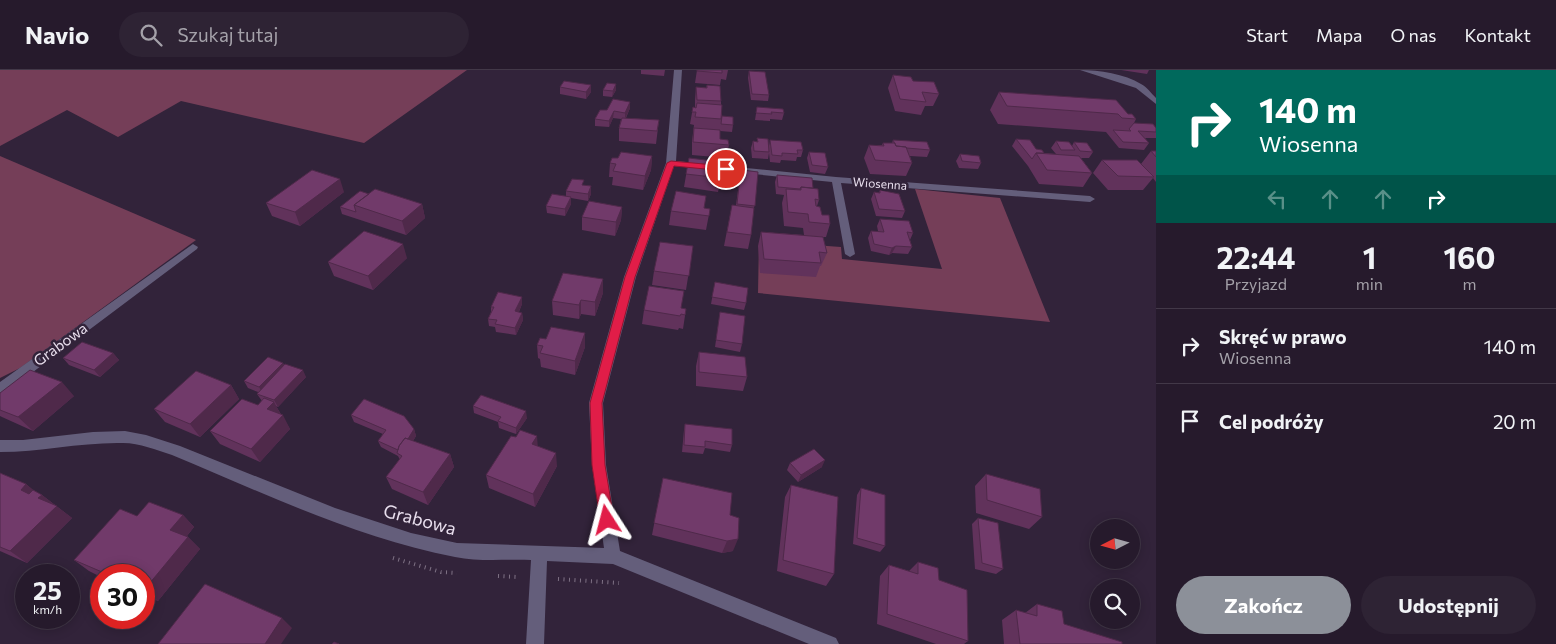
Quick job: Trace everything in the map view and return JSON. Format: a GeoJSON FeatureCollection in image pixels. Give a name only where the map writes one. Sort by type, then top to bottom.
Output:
{"type":"FeatureCollection","features":[{"type":"Feature","properties":{"kind":"street"},"geometry":{"type":"LineString","coordinates":[[613,556],[599,465],[596,403],[630,277],[671,163],[678,70]]}},
{"type":"Feature","properties":{"kind":"street"},"geometry":{"type":"LineString","coordinates":[[1084,70],[1156,89]]}},
{"type":"Feature","properties":{"kind":"street"},"geometry":{"type":"LineString","coordinates":[[1139,86],[1156,102]]}},
{"type":"Feature","properties":{"kind":"street","name":"Wiosenna"},"geometry":{"type":"LineString","coordinates":[[671,163],[836,180],[1090,199]]}},
{"type":"Feature","properties":{"kind":"street"},"geometry":{"type":"LineString","coordinates":[[836,180],[850,254]]}},
{"type":"Feature","properties":{"kind":"street","name":"Grabowa"},"geometry":{"type":"LineString","coordinates":[[0,389],[193,247]]}},
{"type":"Feature","properties":{"kind":"street","name":"Grabowa"},"geometry":{"type":"LineString","coordinates":[[0,446],[23,446],[93,438],[125,437],[146,441],[175,450],[333,514],[410,540],[458,550],[613,556],[830,644]]}},
{"type":"Feature","properties":{"kind":"street"},"geometry":{"type":"LineString","coordinates":[[535,644],[539,553]]}},
{"type":"Feature","properties":{"kind":"shaded area"},"geometry":{"type":"Polygon","coordinates":[[[0,70],[467,70],[364,143],[181,101],[118,137],[67,110],[0,146],[0,70]]]}},
{"type":"Feature","properties":{"kind":"shaded area"},"geometry":{"type":"Polygon","coordinates":[[[0,156],[196,240],[20,368],[0,378],[0,156]]]}},
{"type":"Feature","properties":{"kind":"shaded area"},"geometry":{"type":"Polygon","coordinates":[[[915,189],[1000,198],[1050,322],[758,293],[759,241],[841,247],[842,259],[942,269],[915,189]]]}},
{"type":"Feature","properties":{"kind":"building"},"geometry":{"type":"Polygon","coordinates":[[[722,70],[722,73],[697,71],[722,70]]]}},
{"type":"Feature","properties":{"kind":"building"},"geometry":{"type":"Polygon","coordinates":[[[749,71],[765,72],[769,95],[752,94],[749,71]]]}},
{"type":"Feature","properties":{"kind":"building"},"geometry":{"type":"Polygon","coordinates":[[[893,75],[911,77],[913,81],[934,82],[939,94],[922,92],[926,102],[900,99],[893,75]]]}},
{"type":"Feature","properties":{"kind":"building"},"geometry":{"type":"Polygon","coordinates":[[[564,81],[591,85],[586,92],[560,87],[564,81]]]}},
{"type":"Feature","properties":{"kind":"building"},"geometry":{"type":"Polygon","coordinates":[[[607,83],[616,84],[613,91],[603,90],[607,83]]]}},
{"type":"Feature","properties":{"kind":"building"},"geometry":{"type":"Polygon","coordinates":[[[707,85],[720,86],[721,101],[697,100],[696,87],[707,88],[707,85]]]}},
{"type":"Feature","properties":{"kind":"building"},"geometry":{"type":"Polygon","coordinates":[[[999,92],[1116,100],[1128,114],[1132,114],[1136,119],[1122,118],[1118,114],[1007,106],[999,92]]]}},
{"type":"Feature","properties":{"kind":"building"},"geometry":{"type":"Polygon","coordinates":[[[613,99],[630,102],[625,113],[614,111],[609,121],[595,119],[600,110],[607,110],[613,99]]]}},
{"type":"Feature","properties":{"kind":"building"},"geometry":{"type":"Polygon","coordinates":[[[697,103],[722,105],[721,119],[695,117],[696,112],[692,112],[693,107],[696,108],[697,103]]]}},
{"type":"Feature","properties":{"kind":"building"},"geometry":{"type":"Polygon","coordinates":[[[757,107],[783,109],[784,113],[756,113],[757,107]]]}},
{"type":"Feature","properties":{"kind":"building"},"geometry":{"type":"Polygon","coordinates":[[[722,116],[733,117],[733,125],[721,124],[722,116]]]}},
{"type":"Feature","properties":{"kind":"building"},"geometry":{"type":"Polygon","coordinates":[[[622,118],[659,120],[657,131],[619,128],[622,118]]]}},
{"type":"Feature","properties":{"kind":"building"},"geometry":{"type":"Polygon","coordinates":[[[1134,123],[1153,124],[1156,128],[1156,132],[1138,131],[1149,143],[1123,142],[1113,130],[1131,131],[1129,129],[1134,123]]]}},
{"type":"Feature","properties":{"kind":"building"},"geometry":{"type":"Polygon","coordinates":[[[694,128],[720,130],[720,139],[728,140],[729,145],[693,142],[694,128]]]}},
{"type":"Feature","properties":{"kind":"building"},"geometry":{"type":"Polygon","coordinates":[[[757,138],[768,139],[769,152],[754,151],[753,141],[758,142],[757,138]]]}},
{"type":"Feature","properties":{"kind":"building"},"geometry":{"type":"Polygon","coordinates":[[[1016,139],[1030,140],[1036,149],[1042,150],[1044,153],[1036,153],[1032,159],[1016,139]]]}},
{"type":"Feature","properties":{"kind":"building"},"geometry":{"type":"Polygon","coordinates":[[[770,140],[801,142],[803,150],[797,150],[798,154],[782,153],[782,156],[772,155],[770,140]]]}},
{"type":"Feature","properties":{"kind":"building"},"geometry":{"type":"Polygon","coordinates":[[[893,140],[927,142],[930,150],[896,146],[893,140]]]}},
{"type":"Feature","properties":{"kind":"building"},"geometry":{"type":"Polygon","coordinates":[[[1056,141],[1069,142],[1075,150],[1061,150],[1056,141]]]}},
{"type":"Feature","properties":{"kind":"building"},"geometry":{"type":"Polygon","coordinates":[[[1074,142],[1087,143],[1093,152],[1080,151],[1074,142]]]}},
{"type":"Feature","properties":{"kind":"building"},"geometry":{"type":"Polygon","coordinates":[[[883,143],[895,143],[896,146],[906,147],[912,163],[875,160],[869,145],[884,146],[883,143]]]}},
{"type":"Feature","properties":{"kind":"building"},"geometry":{"type":"Polygon","coordinates":[[[621,152],[652,156],[645,176],[613,171],[616,164],[610,163],[612,158],[618,158],[621,152]]]}},
{"type":"Feature","properties":{"kind":"building"},"geometry":{"type":"Polygon","coordinates":[[[809,152],[825,153],[828,167],[812,165],[809,152]]]}},
{"type":"Feature","properties":{"kind":"building"},"geometry":{"type":"Polygon","coordinates":[[[1036,153],[1079,156],[1092,173],[1047,170],[1036,153]]]}},
{"type":"Feature","properties":{"kind":"building"},"geometry":{"type":"Polygon","coordinates":[[[960,154],[979,156],[981,163],[962,161],[960,154]]]}},
{"type":"Feature","properties":{"kind":"building"},"geometry":{"type":"Polygon","coordinates":[[[689,158],[730,163],[729,169],[722,168],[721,178],[686,174],[689,158]]]}},
{"type":"Feature","properties":{"kind":"building"},"geometry":{"type":"Polygon","coordinates":[[[1102,160],[1137,160],[1154,177],[1118,176],[1102,160]]]}},
{"type":"Feature","properties":{"kind":"building"},"geometry":{"type":"Polygon","coordinates":[[[735,169],[758,172],[755,206],[737,204],[740,176],[734,176],[735,169]]]}},
{"type":"Feature","properties":{"kind":"building"},"geometry":{"type":"Polygon","coordinates":[[[312,170],[340,179],[295,212],[266,203],[312,170]]]}},
{"type":"Feature","properties":{"kind":"building"},"geometry":{"type":"Polygon","coordinates":[[[777,175],[812,178],[813,188],[778,187],[777,175]]]}},
{"type":"Feature","properties":{"kind":"building"},"geometry":{"type":"Polygon","coordinates":[[[572,179],[584,180],[582,185],[591,186],[588,194],[566,191],[572,179]]]}},
{"type":"Feature","properties":{"kind":"building"},"geometry":{"type":"Polygon","coordinates":[[[801,187],[818,189],[819,200],[815,199],[816,206],[820,207],[822,215],[829,215],[830,224],[809,222],[808,214],[788,212],[786,189],[801,190],[801,187]]]}},
{"type":"Feature","properties":{"kind":"building"},"geometry":{"type":"Polygon","coordinates":[[[375,189],[422,204],[402,221],[354,205],[375,189]]]}},
{"type":"Feature","properties":{"kind":"building"},"geometry":{"type":"Polygon","coordinates":[[[880,190],[899,194],[905,211],[879,209],[874,192],[880,193],[880,190]]]}},
{"type":"Feature","properties":{"kind":"building"},"geometry":{"type":"Polygon","coordinates":[[[360,191],[369,194],[354,205],[356,212],[340,207],[360,191]]]}},
{"type":"Feature","properties":{"kind":"building"},"geometry":{"type":"Polygon","coordinates":[[[676,191],[706,196],[704,208],[710,209],[709,216],[671,211],[676,191]]]}},
{"type":"Feature","properties":{"kind":"building"},"geometry":{"type":"Polygon","coordinates":[[[552,194],[571,197],[565,209],[546,206],[552,194]]]}},
{"type":"Feature","properties":{"kind":"building"},"geometry":{"type":"Polygon","coordinates":[[[589,201],[622,207],[616,222],[582,217],[589,201]]]}},
{"type":"Feature","properties":{"kind":"building"},"geometry":{"type":"Polygon","coordinates":[[[732,205],[754,208],[751,235],[727,232],[732,205]]]}},
{"type":"Feature","properties":{"kind":"building"},"geometry":{"type":"Polygon","coordinates":[[[880,219],[909,221],[913,233],[907,232],[912,247],[896,246],[892,248],[874,244],[871,231],[884,232],[880,219]]]}},
{"type":"Feature","properties":{"kind":"building"},"geometry":{"type":"Polygon","coordinates":[[[364,231],[403,244],[368,276],[328,262],[364,231]]]}},
{"type":"Feature","properties":{"kind":"building"},"geometry":{"type":"Polygon","coordinates":[[[761,232],[823,237],[827,253],[819,252],[821,263],[764,259],[761,232]]]}},
{"type":"Feature","properties":{"kind":"building"},"geometry":{"type":"Polygon","coordinates":[[[660,242],[693,246],[689,276],[654,271],[660,242]]]}},
{"type":"Feature","properties":{"kind":"building"},"geometry":{"type":"Polygon","coordinates":[[[563,273],[603,279],[595,302],[581,300],[579,305],[552,301],[563,273]]]}},
{"type":"Feature","properties":{"kind":"building"},"geometry":{"type":"Polygon","coordinates":[[[715,282],[748,288],[746,303],[712,297],[715,282]]]}},
{"type":"Feature","properties":{"kind":"building"},"geometry":{"type":"Polygon","coordinates":[[[649,286],[684,291],[681,308],[686,309],[685,315],[681,314],[680,316],[644,310],[649,286]]]}},
{"type":"Feature","properties":{"kind":"building"},"geometry":{"type":"Polygon","coordinates":[[[498,292],[522,297],[515,311],[522,313],[515,328],[495,324],[497,320],[488,319],[498,292]]]}},
{"type":"Feature","properties":{"kind":"building"},"geometry":{"type":"Polygon","coordinates":[[[720,312],[745,316],[742,344],[716,340],[720,312]]]}},
{"type":"Feature","properties":{"kind":"building"},"geometry":{"type":"Polygon","coordinates":[[[551,327],[585,333],[575,361],[540,353],[543,346],[537,345],[540,338],[546,339],[551,327]]]}},
{"type":"Feature","properties":{"kind":"building"},"geometry":{"type":"Polygon","coordinates":[[[82,342],[113,353],[94,370],[63,358],[82,342]]]}},
{"type":"Feature","properties":{"kind":"building"},"geometry":{"type":"Polygon","coordinates":[[[699,352],[745,357],[747,377],[699,372],[699,352]]]}},
{"type":"Feature","properties":{"kind":"building"},"geometry":{"type":"Polygon","coordinates":[[[268,357],[283,363],[259,387],[244,381],[268,357]]]}},
{"type":"Feature","properties":{"kind":"building"},"geometry":{"type":"Polygon","coordinates":[[[285,364],[303,370],[274,400],[257,394],[285,364]]]}},
{"type":"Feature","properties":{"kind":"building"},"geometry":{"type":"Polygon","coordinates":[[[30,370],[62,382],[18,417],[0,410],[0,393],[30,370]]]}},
{"type":"Feature","properties":{"kind":"building"},"geometry":{"type":"Polygon","coordinates":[[[196,371],[231,385],[190,424],[154,409],[196,371]]]}},
{"type":"Feature","properties":{"kind":"building"},"geometry":{"type":"Polygon","coordinates":[[[481,395],[526,411],[516,428],[498,421],[501,417],[473,406],[481,395]]]}},
{"type":"Feature","properties":{"kind":"building"},"geometry":{"type":"Polygon","coordinates":[[[264,398],[274,402],[267,409],[283,415],[251,449],[210,431],[242,399],[258,405],[264,398]]]}},
{"type":"Feature","properties":{"kind":"building"},"geometry":{"type":"Polygon","coordinates":[[[364,399],[404,416],[414,429],[408,439],[405,438],[398,450],[378,441],[386,430],[351,415],[364,399]]]}},
{"type":"Feature","properties":{"kind":"building"},"geometry":{"type":"Polygon","coordinates":[[[685,424],[732,429],[732,445],[705,441],[705,447],[684,445],[685,424]]]}},
{"type":"Feature","properties":{"kind":"building"},"geometry":{"type":"Polygon","coordinates":[[[520,430],[537,436],[532,444],[556,453],[533,494],[486,475],[511,436],[516,437],[520,430]]]}},
{"type":"Feature","properties":{"kind":"building"},"geometry":{"type":"Polygon","coordinates":[[[405,438],[450,454],[423,492],[386,477],[402,456],[397,453],[399,446],[405,438]]]}},
{"type":"Feature","properties":{"kind":"building"},"geometry":{"type":"Polygon","coordinates":[[[814,449],[825,460],[801,475],[790,463],[814,449]]]}},
{"type":"Feature","properties":{"kind":"building"},"geometry":{"type":"Polygon","coordinates":[[[0,473],[26,484],[21,490],[29,494],[33,490],[42,495],[38,498],[57,506],[10,551],[0,547],[0,473]]]}},
{"type":"Feature","properties":{"kind":"building"},"geometry":{"type":"Polygon","coordinates":[[[986,474],[1040,489],[1042,517],[987,500],[986,474]]]}},
{"type":"Feature","properties":{"kind":"building"},"geometry":{"type":"Polygon","coordinates":[[[663,478],[732,493],[730,515],[739,518],[738,539],[727,541],[654,523],[663,478]]]}},
{"type":"Feature","properties":{"kind":"building"},"geometry":{"type":"Polygon","coordinates":[[[791,485],[838,497],[834,574],[783,560],[791,485]]]}},
{"type":"Feature","properties":{"kind":"building"},"geometry":{"type":"Polygon","coordinates":[[[861,488],[885,495],[885,546],[857,538],[861,488]]]}},
{"type":"Feature","properties":{"kind":"building"},"geometry":{"type":"Polygon","coordinates":[[[149,502],[183,515],[170,530],[188,537],[155,577],[155,564],[90,564],[90,567],[74,560],[120,509],[137,516],[149,502]]]}},
{"type":"Feature","properties":{"kind":"building"},"geometry":{"type":"Polygon","coordinates":[[[978,518],[998,523],[1003,569],[982,563],[978,518]]]}},
{"type":"Feature","properties":{"kind":"building"},"geometry":{"type":"Polygon","coordinates":[[[918,562],[938,568],[939,580],[967,590],[968,641],[887,614],[889,565],[918,574],[918,562]]]}},
{"type":"Feature","properties":{"kind":"building"},"geometry":{"type":"Polygon","coordinates":[[[205,584],[282,618],[265,644],[158,644],[205,584]]]}},
{"type":"Feature","properties":{"kind":"building"},"geometry":{"type":"Polygon","coordinates":[[[1037,604],[1062,611],[1064,624],[1122,642],[1122,644],[1020,644],[1016,610],[1037,616],[1037,604]]]}},
{"type":"Feature","properties":{"kind":"route"},"geometry":{"type":"LineString","coordinates":[[607,520],[599,465],[596,403],[630,277],[671,163],[726,169]]}}]}
